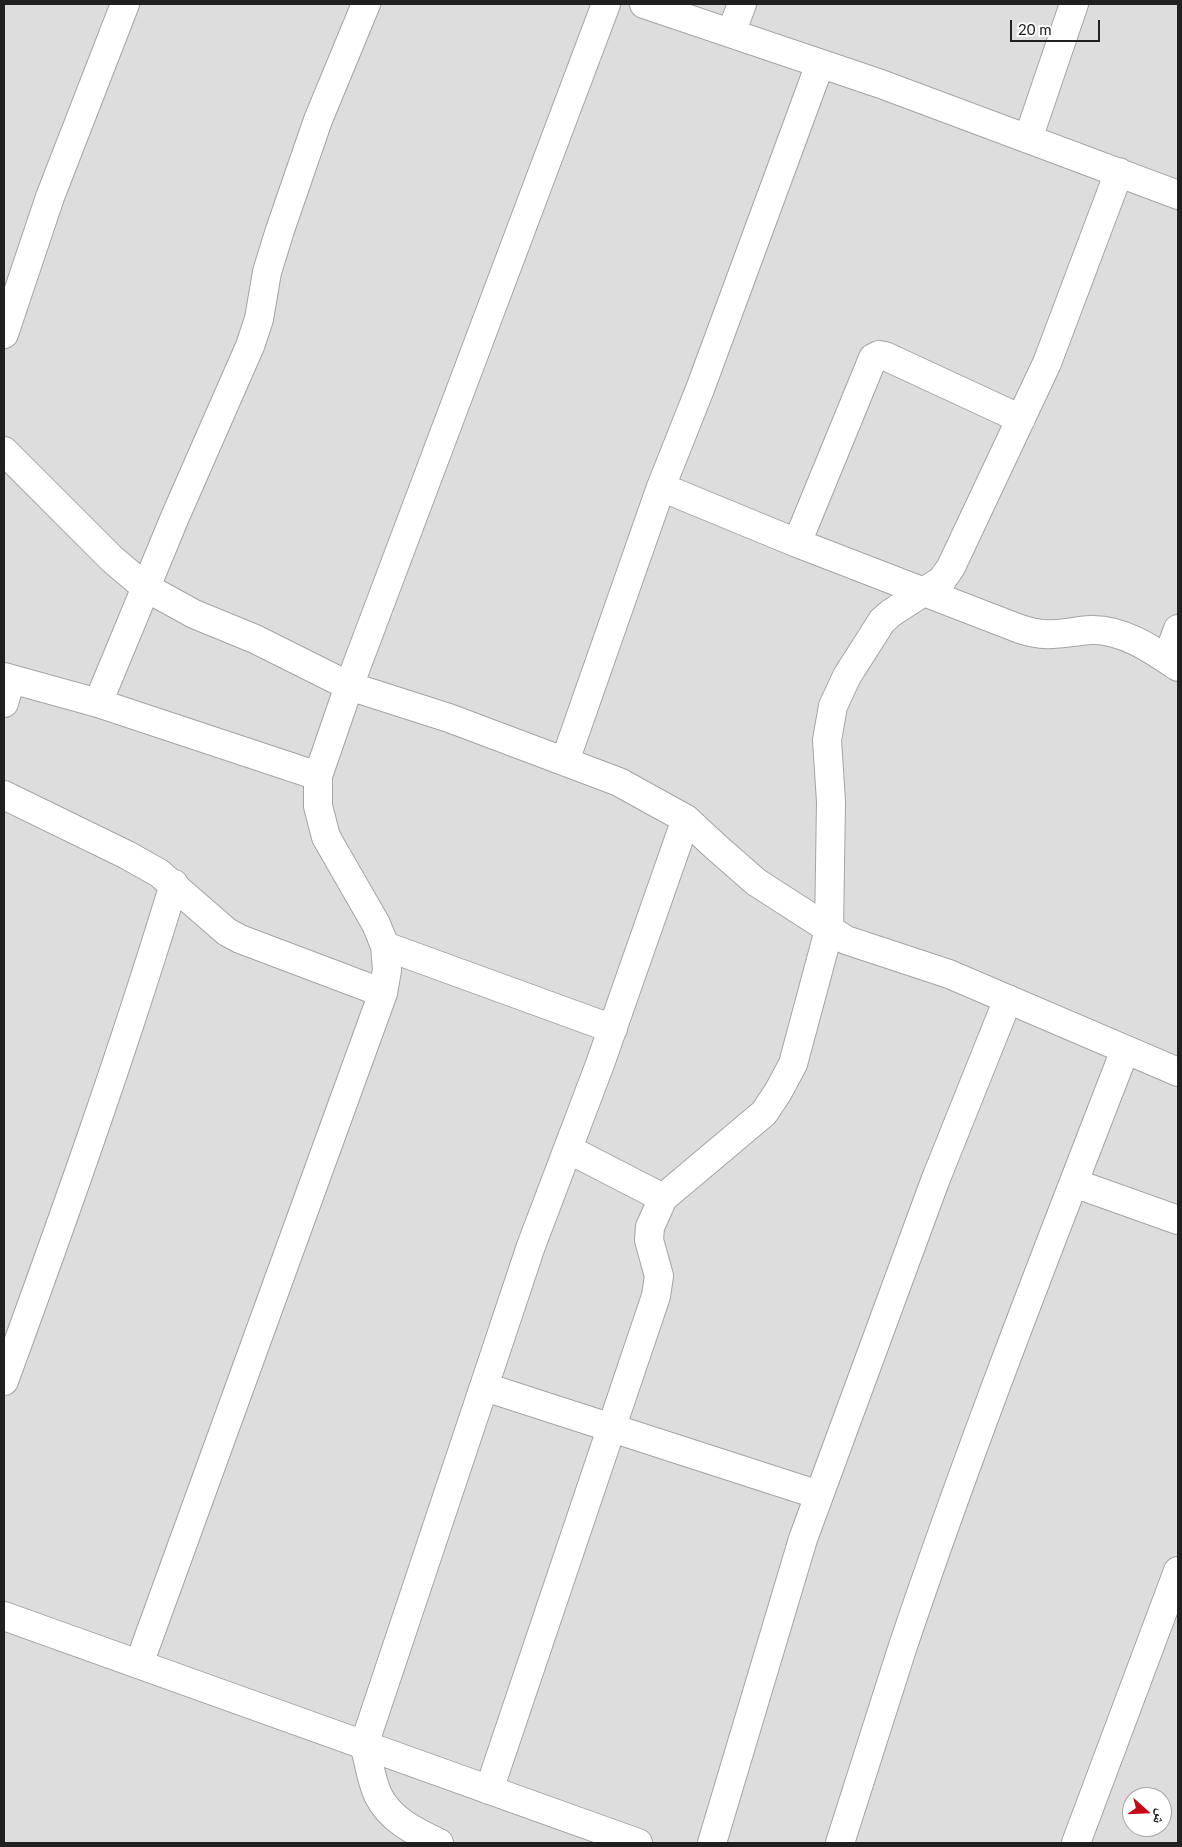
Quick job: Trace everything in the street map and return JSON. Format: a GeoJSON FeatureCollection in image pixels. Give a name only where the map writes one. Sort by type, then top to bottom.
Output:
{"type":"FeatureCollection","features":[{"type":"Feature","properties":{"kind":"street"},"geometry":{"type":"LineString","coordinates":[[4,334],[50,197],[125,4]]}},
{"type":"Feature","properties":{"kind":"street"},"geometry":{"type":"LineString","coordinates":[[98,704],[145,587],[250,346],[259,319],[268,272],[280,230],[318,120],[366,4]]}},
{"type":"Feature","properties":{"kind":"street"},"geometry":{"type":"LineString","coordinates":[[139,1664],[383,993],[387,970],[385,946],[376,924],[326,837],[318,806],[318,776],[349,686],[606,4]]}},
{"type":"Feature","properties":{"kind":"street"},"geometry":{"type":"LineString","coordinates":[[644,4],[820,64],[1178,194]]}},
{"type":"Feature","properties":{"kind":"street"},"geometry":{"type":"LineString","coordinates":[[731,33],[742,4]]}},
{"type":"Feature","properties":{"kind":"street"},"geometry":{"type":"LineString","coordinates":[[1028,139],[1074,4]]}},
{"type":"Feature","properties":{"kind":"street"},"geometry":{"type":"LineString","coordinates":[[565,761],[661,487],[700,389],[820,64]]}},
{"type":"Feature","properties":{"kind":"street"},"geometry":{"type":"LineString","coordinates":[[489,1790],[612,1429],[658,1287],[659,1276],[649,1240],[650,1227],[663,1198],[764,1113],[793,1064],[830,930],[831,802],[827,740],[833,706],[847,676],[882,621],[891,613],[942,580],[951,566],[1047,363],[1119,172]]}},
{"type":"Feature","properties":{"kind":"street"},"geometry":{"type":"LineString","coordinates":[[797,543],[873,358],[879,355],[885,356],[1021,419]]}},
{"type":"Feature","properties":{"kind":"street"},"geometry":{"type":"LineString","coordinates":[[4,451],[112,559],[145,587],[194,614],[256,639],[349,686],[449,718],[619,782],[686,819],[756,882],[846,940],[949,974],[1178,1072]]}},
{"type":"Feature","properties":{"kind":"street"},"geometry":{"type":"LineString","coordinates":[[661,487],[797,543],[1034,634],[1045,635],[1093,630],[1109,632],[1126,636],[1172,663],[1178,629]]}},
{"type":"Feature","properties":{"kind":"street"},"geometry":{"type":"LineString","coordinates":[[6,687],[98,704],[318,776]]}},
{"type":"Feature","properties":{"kind":"street"},"geometry":{"type":"LineString","coordinates":[[4,796],[127,855],[159,873],[174,884],[227,932],[240,940],[383,993]]}},
{"type":"Feature","properties":{"kind":"street"},"geometry":{"type":"LineString","coordinates":[[439,1843],[412,1831],[390,1812],[378,1795],[364,1745],[531,1246],[613,1029],[686,819]]}},
{"type":"Feature","properties":{"kind":"street"},"geometry":{"type":"LineString","coordinates":[[4,1381],[141,993],[174,884]]}},
{"type":"Feature","properties":{"kind":"street"},"geometry":{"type":"LineString","coordinates":[[385,946],[613,1029]]}},
{"type":"Feature","properties":{"kind":"street"},"geometry":{"type":"LineString","coordinates":[[712,1843],[803,1539],[935,1181],[1008,999]]}},
{"type":"Feature","properties":{"kind":"street"},"geometry":{"type":"LineString","coordinates":[[840,1843],[902,1650],[938,1548],[1005,1362],[1125,1050]]}},
{"type":"Feature","properties":{"kind":"street"},"geometry":{"type":"LineString","coordinates":[[568,1149],[663,1198]]}},
{"type":"Feature","properties":{"kind":"street"},"geometry":{"type":"LineString","coordinates":[[1074,1183],[1178,1220]]}},
{"type":"Feature","properties":{"kind":"street"},"geometry":{"type":"LineString","coordinates":[[485,1387],[819,1495]]}},
{"type":"Feature","properties":{"kind":"street"},"geometry":{"type":"LineString","coordinates":[[1076,1843],[1178,1571]]}},
{"type":"Feature","properties":{"kind":"street"},"geometry":{"type":"LineString","coordinates":[[4,1616],[638,1843]]}},
{"type":"Feature","properties":{"kind":"shaded area"},"geometry":{"type":"Polygon","coordinates":[[[4,4],[1178,4],[1178,1843],[4,1843],[4,4]]]}}]}
